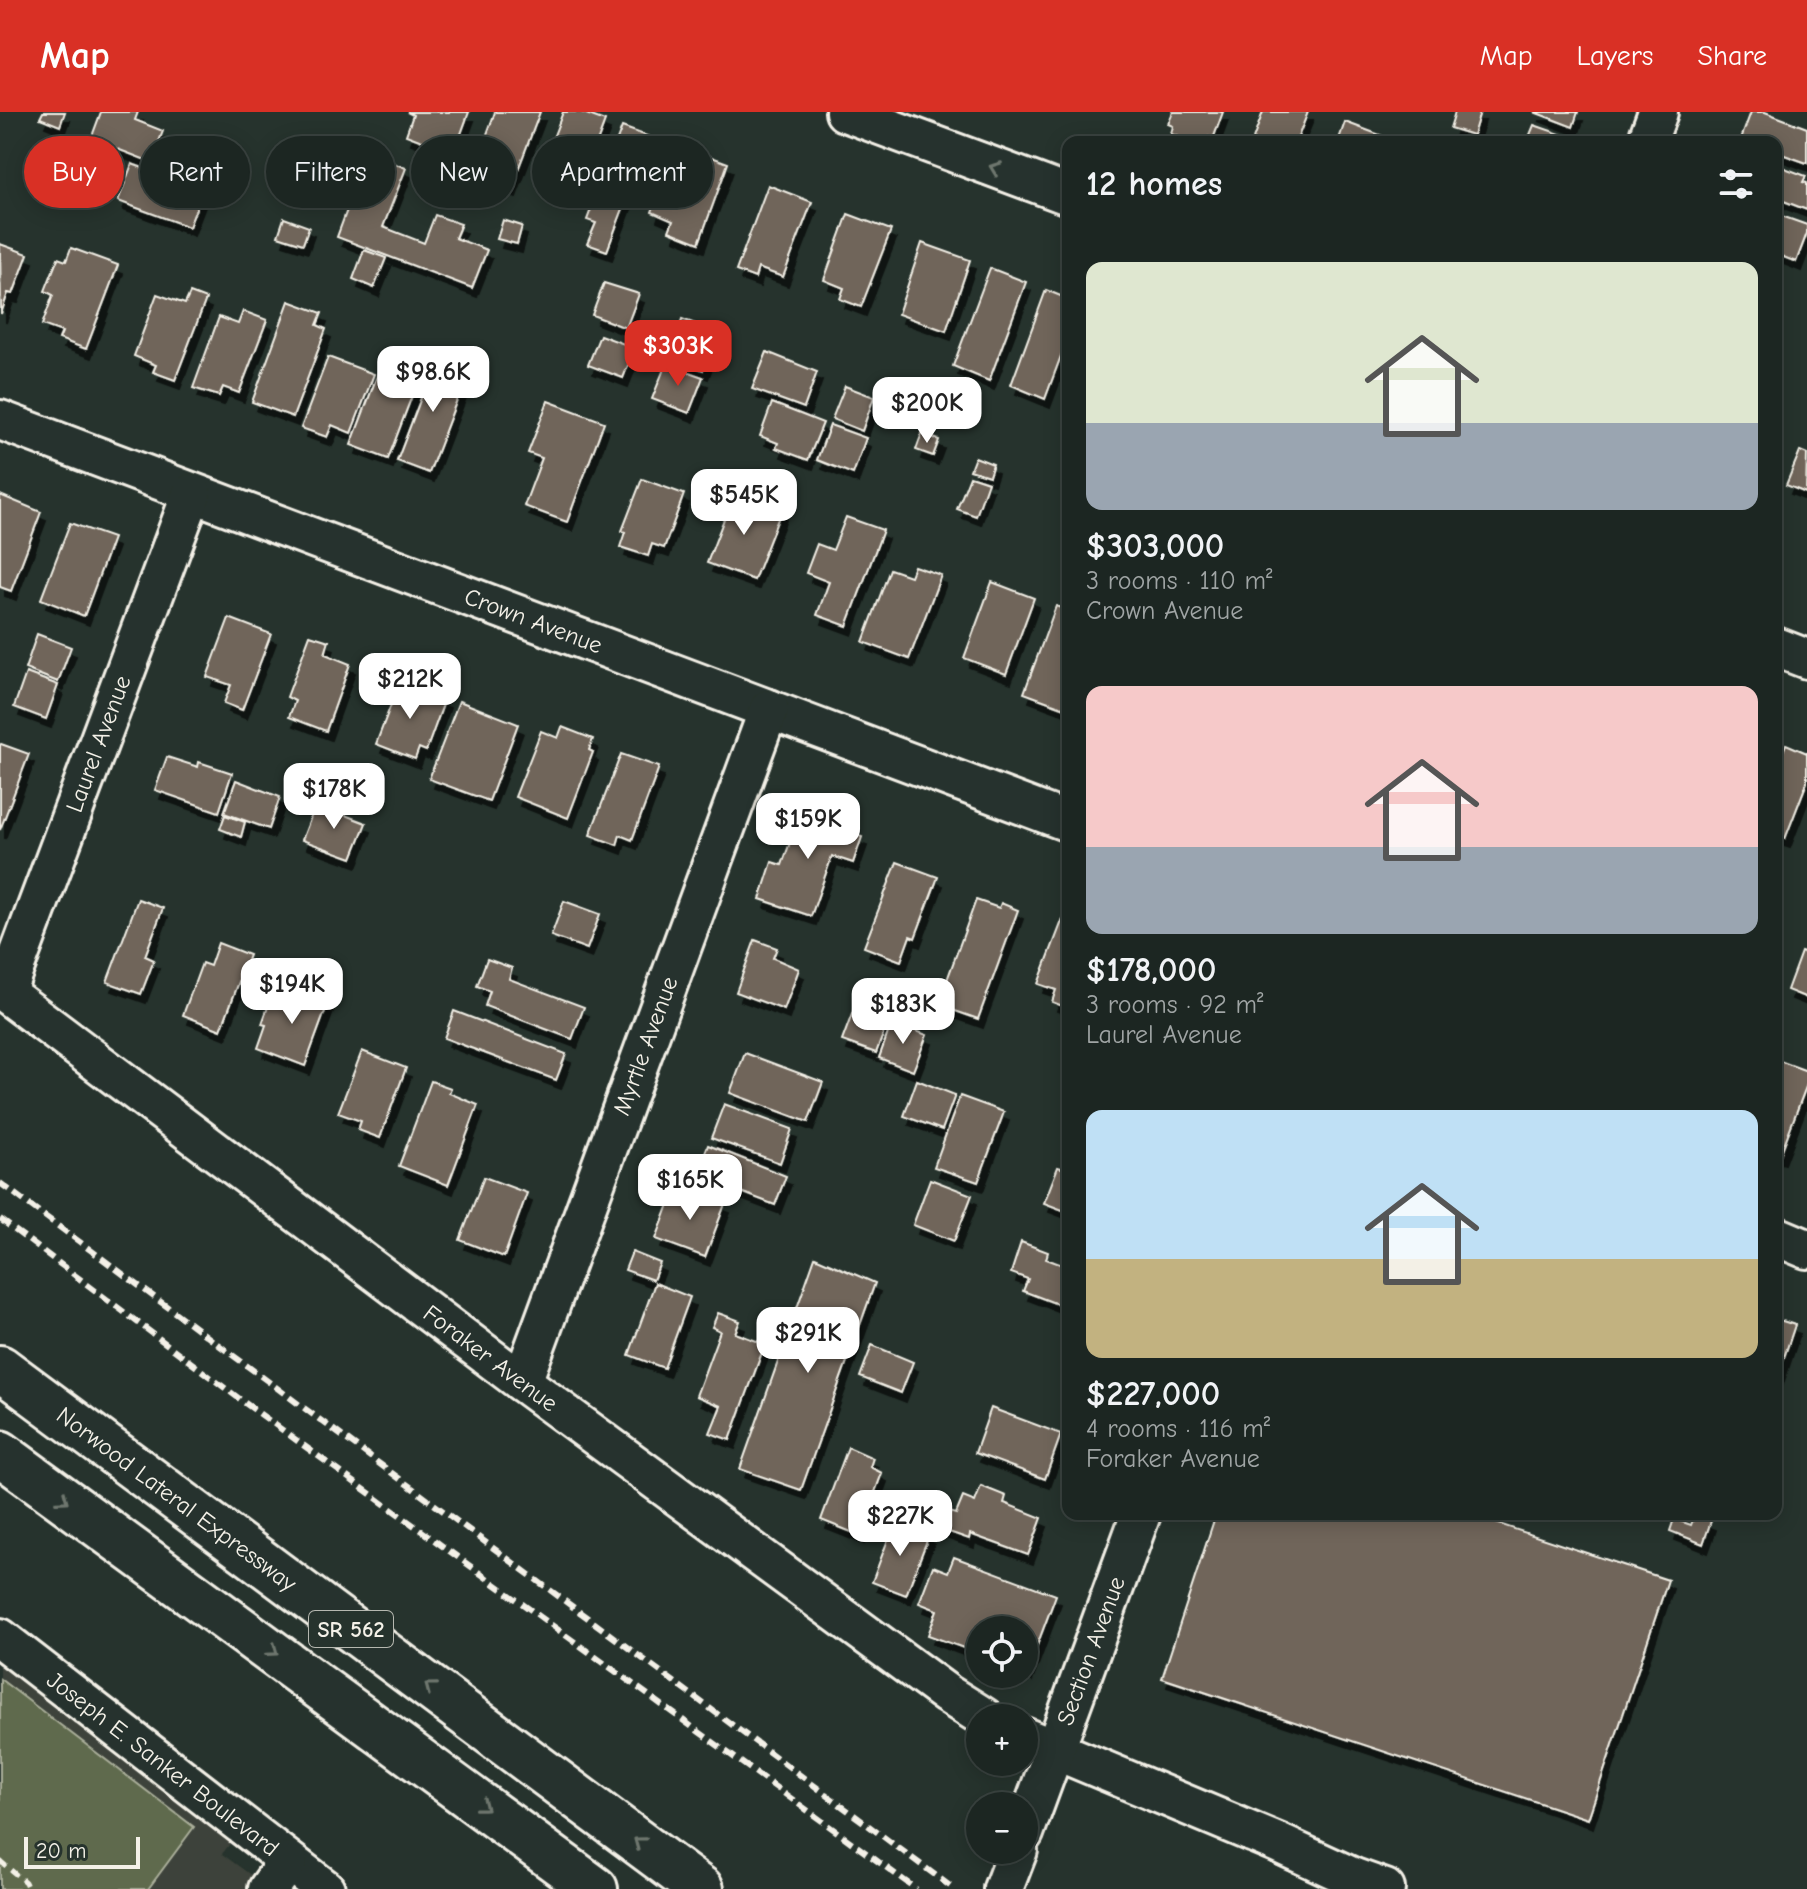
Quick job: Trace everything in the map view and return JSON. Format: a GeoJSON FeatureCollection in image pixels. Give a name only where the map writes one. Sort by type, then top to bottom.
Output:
{"type":"FeatureCollection","features":[{"type":"Feature","properties":{"kind":"highway","name":"Norwood Lateral Expressway"},"geometry":{"type":"LineString","coordinates":[[0,1368],[701,1889]]}},
{"type":"Feature","properties":{"kind":"highway","name":"SR 562"},"geometry":{"type":"LineString","coordinates":[[0,1453],[595,1889]]}},
{"type":"Feature","properties":{"kind":"street"},"geometry":{"type":"LineString","coordinates":[[845,112],[1062,193]]}},
{"type":"Feature","properties":{"kind":"street"},"geometry":{"type":"LineString","coordinates":[[1649,136],[1658,112]]}},
{"type":"Feature","properties":{"kind":"street","name":"Crown Avenue"},"geometry":{"type":"LineString","coordinates":[[0,420],[1062,820]]}},
{"type":"Feature","properties":{"kind":"street","name":"Laurel Avenue"},"geometry":{"type":"LineString","coordinates":[[3,991],[192,493]]}},
{"type":"Feature","properties":{"kind":"street"},"geometry":{"type":"LineString","coordinates":[[1782,649],[1807,659]]}},
{"type":"Feature","properties":{"kind":"street","name":"Myrtle Avenue"},"geometry":{"type":"LineString","coordinates":[[522,1382],[769,709]]}},
{"type":"Feature","properties":{"kind":"street","name":"Foraker Avenue"},"geometry":{"type":"LineString","coordinates":[[3,991],[522,1382],[966,1706]]}},
{"type":"Feature","properties":{"kind":"street"},"geometry":{"type":"LineString","coordinates":[[1782,1239],[1807,1249]]}},
{"type":"Feature","properties":{"kind":"street","name":"Section Avenue"},"geometry":{"type":"LineString","coordinates":[[1031,1792],[1039,1744],[1138,1520]]}},
{"type":"Feature","properties":{"kind":"street","name":"Joseph E. Sanker Boulevard"},"geometry":{"type":"LineString","coordinates":[[0,1638],[278,1875],[325,1889]]}},
{"type":"Feature","properties":{"kind":"street"},"geometry":{"type":"LineString","coordinates":[[1039,1744],[1385,1889]]}},
{"type":"Feature","properties":{"kind":"path"},"geometry":{"type":"LineString","coordinates":[[0,1861],[25,1882],[28,1889]]}},
{"type":"Feature","properties":{"kind":"shaded area"},"geometry":{"type":"Polygon","coordinates":[[[0,1638],[244,1826],[222,1854],[270,1889],[0,1889],[0,1638]]]}},
{"type":"Feature","properties":{"kind":"green space"},"geometry":{"type":"Polygon","coordinates":[[[0,1679],[194,1827],[148,1889],[0,1889],[0,1679]]]}},
{"type":"Feature","properties":{"kind":"building"},"geometry":{"type":"Polygon","coordinates":[[[43,112],[65,112],[60,126],[40,118],[43,112]]]}},
{"type":"Feature","properties":{"kind":"building"},"geometry":{"type":"Polygon","coordinates":[[[101,112],[138,112],[135,120],[163,131],[161,136],[140,136],[140,158],[124,152],[124,136],[92,136],[101,112]]]}},
{"type":"Feature","properties":{"kind":"building"},"geometry":{"type":"Polygon","coordinates":[[[407,112],[469,112],[460,136],[406,135],[413,115],[407,112]]]}},
{"type":"Feature","properties":{"kind":"building"},"geometry":{"type":"Polygon","coordinates":[[[495,112],[540,112],[516,175],[516,136],[486,136],[495,112]]]}},
{"type":"Feature","properties":{"kind":"building"},"geometry":{"type":"Polygon","coordinates":[[[563,112],[581,112],[605,121],[599,136],[554,136],[563,112]]]}},
{"type":"Feature","properties":{"kind":"building"},"geometry":{"type":"Polygon","coordinates":[[[1173,112],[1223,112],[1214,136],[1176,136],[1171,134],[1173,126],[1168,124],[1173,112]]]}},
{"type":"Feature","properties":{"kind":"building"},"geometry":{"type":"Polygon","coordinates":[[[1263,112],[1308,112],[1298,136],[1254,136],[1263,112]]]}},
{"type":"Feature","properties":{"kind":"building"},"geometry":{"type":"Polygon","coordinates":[[[1455,112],[1480,112],[1473,135],[1450,128],[1455,112]]]}},
{"type":"Feature","properties":{"kind":"building"},"geometry":{"type":"Polygon","coordinates":[[[1534,112],[1578,112],[1573,127],[1534,112]]]}},
{"type":"Feature","properties":{"kind":"building"},"geometry":{"type":"Polygon","coordinates":[[[1751,112],[1765,112],[1807,128],[1807,163],[1782,154],[1782,136],[1742,136],[1751,112]]]}},
{"type":"Feature","properties":{"kind":"building"},"geometry":{"type":"Polygon","coordinates":[[[1345,122],[1383,136],[1340,136],[1345,122]]]}},
{"type":"Feature","properties":{"kind":"building"},"geometry":{"type":"Polygon","coordinates":[[[1534,125],[1566,136],[1529,136],[1534,125]]]}},
{"type":"Feature","properties":{"kind":"building"},"geometry":{"type":"Polygon","coordinates":[[[622,127],[647,136],[619,136],[622,127]]]}},
{"type":"Feature","properties":{"kind":"building"},"geometry":{"type":"Polygon","coordinates":[[[713,157],[728,163],[713,204],[713,157]]]}},
{"type":"Feature","properties":{"kind":"building"},"geometry":{"type":"Polygon","coordinates":[[[132,164],[140,167],[140,208],[196,208],[189,227],[124,203],[124,185],[132,164]]]}},
{"type":"Feature","properties":{"kind":"building"},"geometry":{"type":"Polygon","coordinates":[[[395,164],[406,168],[395,196],[395,164]]]}},
{"type":"Feature","properties":{"kind":"building"},"geometry":{"type":"Polygon","coordinates":[[[1782,167],[1806,176],[1803,182],[1807,183],[1807,210],[1782,200],[1782,167]]]}},
{"type":"Feature","properties":{"kind":"building"},"geometry":{"type":"Polygon","coordinates":[[[768,185],[812,202],[783,277],[758,268],[755,278],[736,271],[768,185]]]}},
{"type":"Feature","properties":{"kind":"building"},"geometry":{"type":"Polygon","coordinates":[[[348,208],[390,208],[383,227],[424,243],[435,215],[461,224],[455,238],[487,250],[472,288],[337,237],[348,208]]]}},
{"type":"Feature","properties":{"kind":"building"},"geometry":{"type":"Polygon","coordinates":[[[592,208],[623,208],[607,251],[587,244],[596,223],[587,220],[592,208]]]}},
{"type":"Feature","properties":{"kind":"building"},"geometry":{"type":"Polygon","coordinates":[[[653,208],[712,208],[699,243],[669,231],[673,221],[652,212],[653,208]]]}},
{"type":"Feature","properties":{"kind":"building"},"geometry":{"type":"Polygon","coordinates":[[[848,214],[891,230],[861,307],[840,299],[844,288],[824,280],[848,214]]]}},
{"type":"Feature","properties":{"kind":"building"},"geometry":{"type":"Polygon","coordinates":[[[1782,216],[1807,225],[1796,262],[1782,256],[1782,216]]]}},
{"type":"Feature","properties":{"kind":"building"},"geometry":{"type":"Polygon","coordinates":[[[284,218],[309,227],[303,244],[278,236],[284,218]]]}},
{"type":"Feature","properties":{"kind":"building"},"geometry":{"type":"Polygon","coordinates":[[[503,220],[522,226],[517,244],[497,239],[503,220]]]}},
{"type":"Feature","properties":{"kind":"building"},"geometry":{"type":"Polygon","coordinates":[[[922,243],[970,260],[946,331],[898,314],[922,243]]]}},
{"type":"Feature","properties":{"kind":"building"},"geometry":{"type":"Polygon","coordinates":[[[0,244],[28,254],[13,294],[8,293],[1,314],[0,244]]]}},
{"type":"Feature","properties":{"kind":"building"},"geometry":{"type":"Polygon","coordinates":[[[71,248],[118,265],[86,349],[59,339],[62,332],[42,325],[53,295],[45,291],[58,258],[66,261],[71,248]]]}},
{"type":"Feature","properties":{"kind":"building"},"geometry":{"type":"Polygon","coordinates":[[[364,250],[386,258],[374,288],[353,279],[364,250]]]}},
{"type":"Feature","properties":{"kind":"building"},"geometry":{"type":"Polygon","coordinates":[[[990,268],[1026,282],[989,381],[953,366],[990,268]]]}},
{"type":"Feature","properties":{"kind":"building"},"geometry":{"type":"Polygon","coordinates":[[[604,283],[639,294],[626,328],[592,315],[604,283]]]}},
{"type":"Feature","properties":{"kind":"building"},"geometry":{"type":"Polygon","coordinates":[[[1046,290],[1062,297],[1062,353],[1045,399],[1011,385],[1046,290]]]}},
{"type":"Feature","properties":{"kind":"building"},"geometry":{"type":"Polygon","coordinates":[[[190,293],[206,299],[175,380],[153,372],[156,365],[134,356],[157,294],[185,304],[190,293]]]}},
{"type":"Feature","properties":{"kind":"building"},"geometry":{"type":"Polygon","coordinates":[[[289,301],[322,313],[317,325],[326,329],[293,417],[252,402],[289,301]]]}},
{"type":"Feature","properties":{"kind":"building"},"geometry":{"type":"Polygon","coordinates":[[[243,311],[267,320],[239,393],[223,387],[219,396],[193,388],[219,317],[238,324],[243,311]]]}},
{"type":"Feature","properties":{"kind":"building"},"geometry":{"type":"Polygon","coordinates":[[[682,319],[718,332],[703,370],[668,357],[682,319]]]}},
{"type":"Feature","properties":{"kind":"building"},"geometry":{"type":"Polygon","coordinates":[[[600,335],[635,348],[623,378],[588,365],[600,335]]]}},
{"type":"Feature","properties":{"kind":"building"},"geometry":{"type":"Polygon","coordinates":[[[767,352],[817,372],[804,408],[752,389],[767,352]]]}},
{"type":"Feature","properties":{"kind":"building"},"geometry":{"type":"Polygon","coordinates":[[[437,356],[469,368],[429,473],[397,461],[437,356]]]}},
{"type":"Feature","properties":{"kind":"building"},"geometry":{"type":"Polygon","coordinates":[[[328,357],[374,374],[351,433],[332,425],[327,437],[301,428],[328,357]]]}},
{"type":"Feature","properties":{"kind":"building"},"geometry":{"type":"Polygon","coordinates":[[[666,364],[703,377],[689,413],[652,399],[666,364]]]}},
{"type":"Feature","properties":{"kind":"building"},"geometry":{"type":"Polygon","coordinates":[[[379,371],[416,385],[388,459],[351,445],[379,371]]]}},
{"type":"Feature","properties":{"kind":"building"},"geometry":{"type":"Polygon","coordinates":[[[845,386],[874,397],[862,431],[832,419],[845,386]]]}},
{"type":"Feature","properties":{"kind":"building"},"geometry":{"type":"Polygon","coordinates":[[[548,401],[604,422],[567,522],[524,506],[542,458],[528,453],[548,401]]]}},
{"type":"Feature","properties":{"kind":"building"},"geometry":{"type":"Polygon","coordinates":[[[772,403],[823,423],[808,460],[776,448],[778,443],[760,436],[772,403]]]}},
{"type":"Feature","properties":{"kind":"building"},"geometry":{"type":"Polygon","coordinates":[[[830,425],[866,438],[853,474],[817,460],[830,425]]]}},
{"type":"Feature","properties":{"kind":"building"},"geometry":{"type":"Polygon","coordinates":[[[922,433],[939,440],[933,456],[916,450],[922,433]]]}},
{"type":"Feature","properties":{"kind":"building"},"geometry":{"type":"Polygon","coordinates":[[[1800,451],[1807,454],[1806,493],[1786,485],[1800,451]]]}},
{"type":"Feature","properties":{"kind":"building"},"geometry":{"type":"Polygon","coordinates":[[[975,457],[993,464],[989,476],[970,470],[975,457]]]}},
{"type":"Feature","properties":{"kind":"building"},"geometry":{"type":"Polygon","coordinates":[[[970,476],[988,482],[976,516],[957,509],[970,476]]]}},
{"type":"Feature","properties":{"kind":"building"},"geometry":{"type":"Polygon","coordinates":[[[642,479],[684,494],[664,548],[652,544],[648,556],[620,547],[625,532],[622,531],[642,479]]]}},
{"type":"Feature","properties":{"kind":"building"},"geometry":{"type":"Polygon","coordinates":[[[734,493],[781,511],[754,580],[707,563],[734,493]]]}},
{"type":"Feature","properties":{"kind":"building"},"geometry":{"type":"Polygon","coordinates":[[[0,495],[41,512],[11,591],[0,587],[0,495]]]}},
{"type":"Feature","properties":{"kind":"building"},"geometry":{"type":"Polygon","coordinates":[[[846,517],[883,530],[847,626],[817,615],[829,582],[806,573],[817,544],[833,550],[846,517]]]}},
{"type":"Feature","properties":{"kind":"building"},"geometry":{"type":"Polygon","coordinates":[[[70,523],[113,538],[84,616],[41,599],[70,523]]]}},
{"type":"Feature","properties":{"kind":"building"},"geometry":{"type":"Polygon","coordinates":[[[914,566],[941,575],[909,659],[863,642],[890,569],[910,576],[914,566]]]}},
{"type":"Feature","properties":{"kind":"building"},"geometry":{"type":"Polygon","coordinates":[[[992,582],[1034,598],[1006,674],[964,658],[992,582]]]}},
{"type":"Feature","properties":{"kind":"building"},"geometry":{"type":"Polygon","coordinates":[[[1056,606],[1062,608],[1062,707],[1024,693],[1056,606]]]}},
{"type":"Feature","properties":{"kind":"building"},"geometry":{"type":"Polygon","coordinates":[[[229,618],[271,634],[242,710],[224,703],[231,685],[207,677],[229,618]]]}},
{"type":"Feature","properties":{"kind":"building"},"geometry":{"type":"Polygon","coordinates":[[[37,634],[71,647],[58,682],[25,669],[37,634]]]}},
{"type":"Feature","properties":{"kind":"building"},"geometry":{"type":"Polygon","coordinates":[[[310,635],[329,641],[325,654],[350,664],[326,731],[289,717],[295,701],[287,697],[310,635]]]}},
{"type":"Feature","properties":{"kind":"building"},"geometry":{"type":"Polygon","coordinates":[[[26,673],[58,685],[46,719],[14,707],[26,673]]]}},
{"type":"Feature","properties":{"kind":"building"},"geometry":{"type":"Polygon","coordinates":[[[400,681],[445,699],[426,751],[419,748],[415,759],[376,744],[400,681]]]}},
{"type":"Feature","properties":{"kind":"building"},"geometry":{"type":"Polygon","coordinates":[[[459,701],[518,724],[489,801],[429,779],[459,701]]]}},
{"type":"Feature","properties":{"kind":"building"},"geometry":{"type":"Polygon","coordinates":[[[562,727],[593,739],[589,750],[593,752],[568,818],[515,797],[541,731],[558,738],[562,727]]]}},
{"type":"Feature","properties":{"kind":"building"},"geometry":{"type":"Polygon","coordinates":[[[1786,744],[1807,753],[1807,782],[1785,839],[1782,838],[1782,754],[1786,744]]]}},
{"type":"Feature","properties":{"kind":"building"},"geometry":{"type":"Polygon","coordinates":[[[0,745],[29,754],[0,830],[0,745]]]}},
{"type":"Feature","properties":{"kind":"building"},"geometry":{"type":"Polygon","coordinates":[[[621,754],[659,767],[632,840],[620,835],[617,845],[590,835],[621,754]]]}},
{"type":"Feature","properties":{"kind":"building"},"geometry":{"type":"Polygon","coordinates":[[[167,757],[198,767],[199,762],[232,773],[219,812],[155,790],[167,757]]]}},
{"type":"Feature","properties":{"kind":"building"},"geometry":{"type":"Polygon","coordinates":[[[236,780],[280,797],[269,829],[224,813],[236,780]]]}},
{"type":"Feature","properties":{"kind":"building"},"geometry":{"type":"Polygon","coordinates":[[[804,803],[831,812],[827,825],[862,837],[853,863],[832,856],[811,916],[760,899],[772,862],[782,865],[804,803]]]}},
{"type":"Feature","properties":{"kind":"building"},"geometry":{"type":"Polygon","coordinates":[[[316,804],[366,823],[352,858],[302,840],[316,804]]]}},
{"type":"Feature","properties":{"kind":"building"},"geometry":{"type":"Polygon","coordinates":[[[225,815],[245,822],[241,837],[220,829],[225,815]]]}},
{"type":"Feature","properties":{"kind":"building"},"geometry":{"type":"Polygon","coordinates":[[[897,862],[938,877],[915,938],[910,936],[901,961],[864,947],[897,862]]]}},
{"type":"Feature","properties":{"kind":"building"},"geometry":{"type":"Polygon","coordinates":[[[138,899],[163,908],[145,956],[154,960],[141,994],[107,982],[138,899]]]}},
{"type":"Feature","properties":{"kind":"building"},"geometry":{"type":"Polygon","coordinates":[[[976,900],[999,908],[1001,903],[1018,910],[978,1019],[938,1005],[976,900]]]}},
{"type":"Feature","properties":{"kind":"building"},"geometry":{"type":"Polygon","coordinates":[[[564,901],[600,914],[587,949],[551,936],[564,901]]]}},
{"type":"Feature","properties":{"kind":"building"},"geometry":{"type":"Polygon","coordinates":[[[1062,921],[1062,1006],[1052,1002],[1056,990],[1038,984],[1062,921]]]}},
{"type":"Feature","properties":{"kind":"building"},"geometry":{"type":"Polygon","coordinates":[[[755,940],[777,948],[773,958],[799,969],[784,1010],[736,992],[755,940]]]}},
{"type":"Feature","properties":{"kind":"building"},"geometry":{"type":"Polygon","coordinates":[[[218,943],[249,955],[221,1030],[183,1015],[202,963],[210,966],[218,943]]]}},
{"type":"Feature","properties":{"kind":"building"},"geometry":{"type":"Polygon","coordinates":[[[1801,952],[1807,954],[1807,998],[1787,990],[1801,952]]]}},
{"type":"Feature","properties":{"kind":"building"},"geometry":{"type":"Polygon","coordinates":[[[487,959],[512,968],[509,979],[584,1007],[572,1039],[485,1006],[490,991],[477,986],[487,959]]]}},
{"type":"Feature","properties":{"kind":"building"},"geometry":{"type":"Polygon","coordinates":[[[287,988],[328,1003],[305,1066],[258,1048],[271,998],[282,1002],[287,988]]]}},
{"type":"Feature","properties":{"kind":"building"},"geometry":{"type":"Polygon","coordinates":[[[861,990],[895,1003],[876,1053],[842,1041],[861,990]]]}},
{"type":"Feature","properties":{"kind":"building"},"geometry":{"type":"Polygon","coordinates":[[[454,1011],[566,1054],[556,1080],[444,1038],[454,1011]]]}},
{"type":"Feature","properties":{"kind":"building"},"geometry":{"type":"Polygon","coordinates":[[[892,1022],[927,1035],[913,1071],[879,1058],[892,1022]]]}},
{"type":"Feature","properties":{"kind":"building"},"geometry":{"type":"Polygon","coordinates":[[[362,1051],[406,1068],[380,1138],[358,1130],[361,1121],[338,1113],[362,1051]]]}},
{"type":"Feature","properties":{"kind":"building"},"geometry":{"type":"Polygon","coordinates":[[[745,1053],[823,1082],[808,1122],[730,1093],[745,1053]]]}},
{"type":"Feature","properties":{"kind":"building"},"geometry":{"type":"Polygon","coordinates":[[[1782,1062],[1807,1071],[1807,1084],[1782,1150],[1782,1062]]]}},
{"type":"Feature","properties":{"kind":"building"},"geometry":{"type":"Polygon","coordinates":[[[917,1080],[955,1095],[942,1130],[904,1116],[917,1080]]]}},
{"type":"Feature","properties":{"kind":"building"},"geometry":{"type":"Polygon","coordinates":[[[431,1081],[451,1088],[449,1093],[478,1105],[448,1185],[399,1166],[431,1081]]]}},
{"type":"Feature","properties":{"kind":"building"},"geometry":{"type":"Polygon","coordinates":[[[960,1096],[1004,1112],[978,1182],[934,1167],[960,1096]]]}},
{"type":"Feature","properties":{"kind":"building"},"geometry":{"type":"Polygon","coordinates":[[[724,1104],[792,1129],[780,1163],[711,1138],[724,1104]]]}},
{"type":"Feature","properties":{"kind":"building"},"geometry":{"type":"Polygon","coordinates":[[[708,1145],[786,1176],[775,1205],[696,1175],[708,1145]]]}},
{"type":"Feature","properties":{"kind":"building"},"geometry":{"type":"Polygon","coordinates":[[[1058,1167],[1062,1168],[1062,1210],[1044,1203],[1058,1167]]]}},
{"type":"Feature","properties":{"kind":"building"},"geometry":{"type":"Polygon","coordinates":[[[484,1177],[527,1193],[504,1257],[460,1240],[484,1177]]]}},
{"type":"Feature","properties":{"kind":"building"},"geometry":{"type":"Polygon","coordinates":[[[930,1179],[972,1195],[954,1241],[913,1225],[930,1179]]]}},
{"type":"Feature","properties":{"kind":"building"},"geometry":{"type":"Polygon","coordinates":[[[676,1186],[725,1204],[705,1257],[656,1239],[676,1186]]]}},
{"type":"Feature","properties":{"kind":"building"},"geometry":{"type":"Polygon","coordinates":[[[1021,1242],[1048,1252],[1046,1259],[1062,1265],[1062,1306],[1023,1291],[1028,1279],[1011,1273],[1021,1242]]]}},
{"type":"Feature","properties":{"kind":"building"},"geometry":{"type":"Polygon","coordinates":[[[632,1252],[660,1263],[653,1280],[625,1270],[632,1252]]]}},
{"type":"Feature","properties":{"kind":"building"},"geometry":{"type":"Polygon","coordinates":[[[815,1257],[875,1283],[801,1490],[740,1469],[815,1257]]]}},
{"type":"Feature","properties":{"kind":"building"},"geometry":{"type":"Polygon","coordinates":[[[655,1283],[690,1297],[664,1368],[629,1355],[655,1283]]]}},
{"type":"Feature","properties":{"kind":"building"},"geometry":{"type":"Polygon","coordinates":[[[718,1313],[740,1321],[735,1333],[765,1344],[730,1440],[710,1433],[721,1406],[696,1396],[720,1331],[712,1327],[718,1313]]]}},
{"type":"Feature","properties":{"kind":"building"},"geometry":{"type":"Polygon","coordinates":[[[1782,1321],[1795,1325],[1782,1363],[1782,1321]]]}},
{"type":"Feature","properties":{"kind":"building"},"geometry":{"type":"Polygon","coordinates":[[[872,1345],[913,1362],[901,1393],[860,1377],[872,1345]]]}},
{"type":"Feature","properties":{"kind":"building"},"geometry":{"type":"Polygon","coordinates":[[[991,1408],[1061,1434],[1045,1479],[975,1453],[991,1408]]]}},
{"type":"Feature","properties":{"kind":"building"},"geometry":{"type":"Polygon","coordinates":[[[848,1447],[873,1458],[870,1467],[882,1473],[859,1535],[821,1520],[848,1447]]]}},
{"type":"Feature","properties":{"kind":"building"},"geometry":{"type":"Polygon","coordinates":[[[981,1486],[1006,1496],[1004,1503],[1042,1518],[1028,1555],[970,1534],[969,1539],[943,1530],[949,1512],[956,1514],[963,1497],[975,1502],[981,1486]]]}},
{"type":"Feature","properties":{"kind":"building"},"geometry":{"type":"Polygon","coordinates":[[[1214,1520],[1487,1520],[1668,1580],[1588,1819],[1162,1678],[1214,1520]]]}},
{"type":"Feature","properties":{"kind":"building"},"geometry":{"type":"Polygon","coordinates":[[[1674,1520],[1691,1525],[1693,1520],[1711,1521],[1703,1544],[1670,1531],[1674,1520]]]}},
{"type":"Feature","properties":{"kind":"building"},"geometry":{"type":"Polygon","coordinates":[[[895,1521],[929,1535],[906,1595],[872,1582],[895,1521]]]}},
{"type":"Feature","properties":{"kind":"building"},"geometry":{"type":"Polygon","coordinates":[[[954,1557],[1056,1595],[1038,1643],[1038,1616],[966,1616],[966,1649],[928,1635],[937,1610],[919,1603],[933,1566],[948,1572],[954,1557]]]}},
{"type":"Feature","properties":{"kind":"railway"},"geometry":{"type":"LineString","coordinates":[[0,1183],[954,1889]]}},
{"type":"Feature","properties":{"kind":"railway"},"geometry":{"type":"LineString","coordinates":[[0,1219],[245,1403],[916,1889]]}}]}
